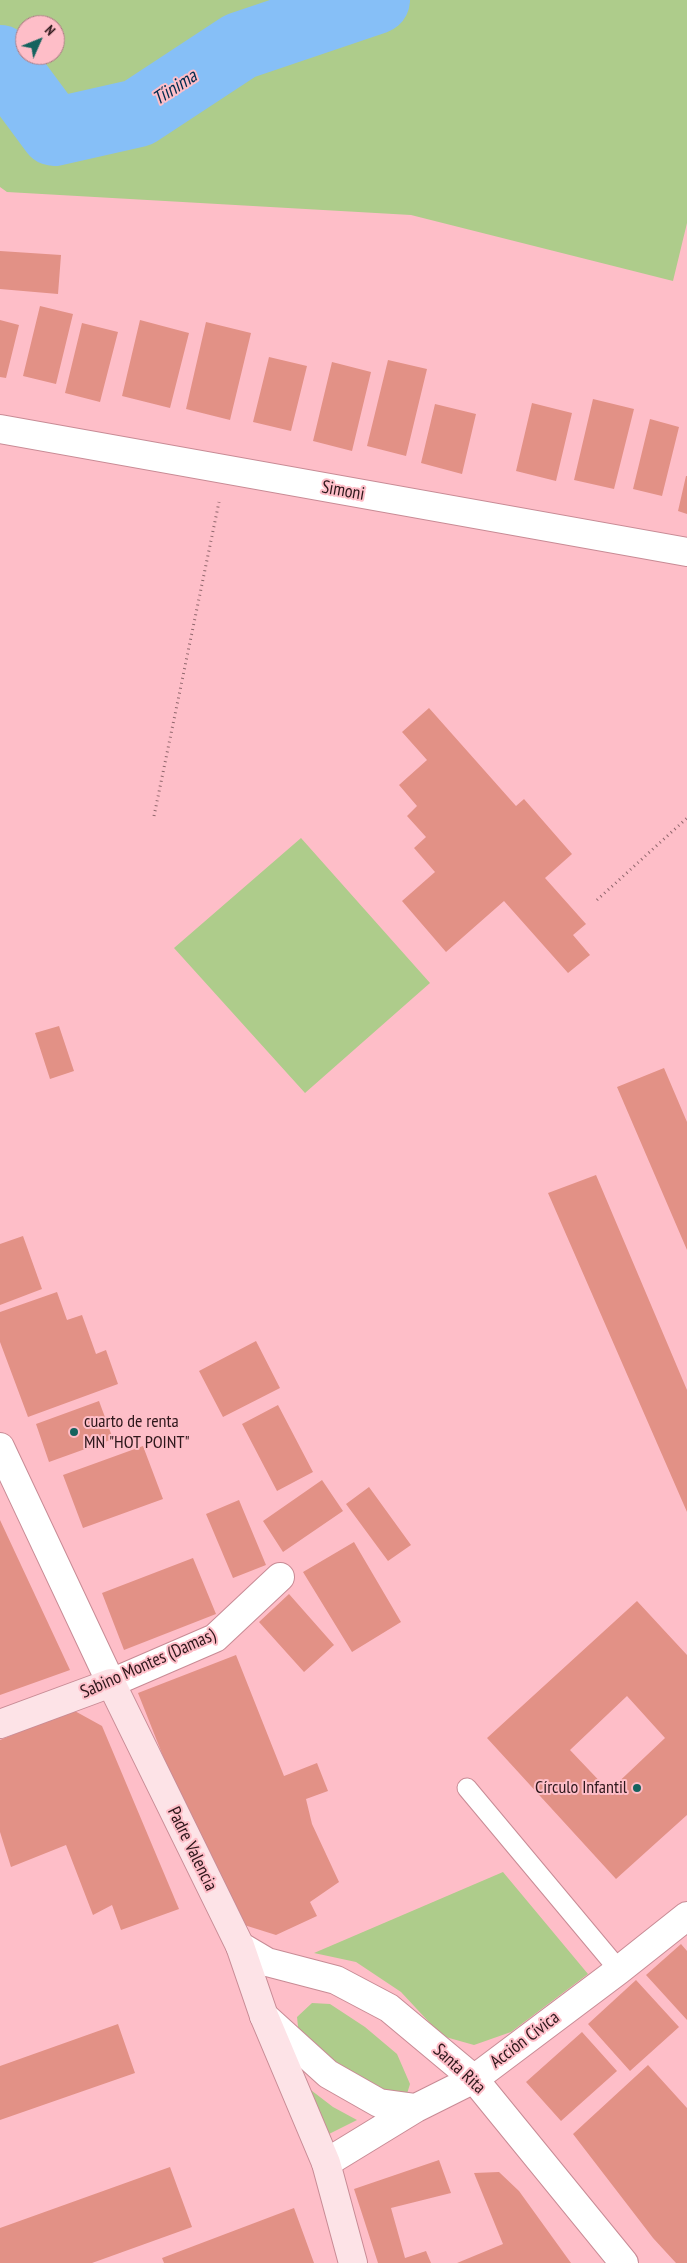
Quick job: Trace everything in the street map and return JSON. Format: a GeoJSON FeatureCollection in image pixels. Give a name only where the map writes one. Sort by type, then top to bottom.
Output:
{"type":"FeatureCollection","features":[{"type":"Feature","properties":{"kind":"main road","name":"Sabino Montes (Damas)"},"geometry":{"type":"LineString","coordinates":[[0,1724],[111,1683]]}},
{"type":"Feature","properties":{"kind":"main road","name":"Padre Valencia"},"geometry":{"type":"LineString","coordinates":[[111,1683],[240,1946],[264,2016],[326,2163],[353,2263]]}},
{"type":"Feature","properties":{"kind":"street","name":"Simoni"},"geometry":{"type":"LineString","coordinates":[[0,429],[687,552]]}},
{"type":"Feature","properties":{"kind":"street","name":"Padre Valencia"},"geometry":{"type":"LineString","coordinates":[[0,1447],[111,1683]]}},
{"type":"Feature","properties":{"kind":"street","name":"Sabino Montes (Damas)"},"geometry":{"type":"LineString","coordinates":[[111,1683],[215,1638],[280,1577]]}},
{"type":"Feature","properties":{"kind":"street","name":"Acción Cívica"},"geometry":{"type":"LineString","coordinates":[[326,2163],[416,2108],[474,2079],[619,1970],[687,1916]]}},
{"type":"Feature","properties":{"kind":"street","name":"Santa Rita"},"geometry":{"type":"LineString","coordinates":[[240,1946],[267,1962],[336,1980],[389,2008],[474,2079],[624,2263]]}},
{"type":"Feature","properties":{"kind":"street"},"geometry":{"type":"LineString","coordinates":[[264,2016],[328,2074],[379,2103],[416,2108]]}},
{"type":"Feature","properties":{"kind":"lane"},"geometry":{"type":"LineString","coordinates":[[468,1788],[619,1970]]}},
{"type":"Feature","properties":{"kind":"path"},"geometry":{"type":"LineString","coordinates":[[154,816],[226,470]]}},
{"type":"Feature","properties":{"kind":"path"},"geometry":{"type":"LineString","coordinates":[[597,900],[687,818]]}},
{"type":"Feature","properties":{"kind":"green space"},"geometry":{"type":"Polygon","coordinates":[[[0,0],[687,0],[687,223],[673,281],[411,215],[7,192],[0,187],[0,0]]]}},
{"type":"Feature","properties":{"kind":"green space"},"geometry":{"type":"Polygon","coordinates":[[[301,838],[430,983],[305,1093],[174,948],[301,838]]]}},
{"type":"Feature","properties":{"kind":"green space"},"geometry":{"type":"Polygon","coordinates":[[[503,1872],[588,1974],[511,2032],[474,2045],[442,2036],[401,1992],[356,1962],[314,1953],[503,1872]]]}},
{"type":"Feature","properties":{"kind":"green space"},"geometry":{"type":"Polygon","coordinates":[[[312,2003],[330,2004],[365,2027],[397,2054],[410,2084],[406,2097],[377,2098],[299,2036],[297,2017],[312,2003]]]}},
{"type":"Feature","properties":{"kind":"green space"},"geometry":{"type":"Polygon","coordinates":[[[303,2084],[333,2107],[357,2120],[319,2139],[303,2084]]]}},
{"type":"Feature","properties":{"kind":"building"},"geometry":{"type":"Polygon","coordinates":[[[0,251],[61,255],[58,294],[0,289],[0,251]]]}},
{"type":"Feature","properties":{"kind":"building"},"geometry":{"type":"Polygon","coordinates":[[[40,306],[73,314],[56,384],[23,376],[40,306]]]}},
{"type":"Feature","properties":{"kind":"building"},"geometry":{"type":"Polygon","coordinates":[[[0,320],[19,325],[6,378],[0,377],[0,320]]]}},
{"type":"Feature","properties":{"kind":"building"},"geometry":{"type":"Polygon","coordinates":[[[140,320],[189,333],[170,408],[122,396],[140,320]]]}},
{"type":"Feature","properties":{"kind":"building"},"geometry":{"type":"Polygon","coordinates":[[[206,322],[251,333],[230,420],[186,409],[206,322]]]}},
{"type":"Feature","properties":{"kind":"building"},"geometry":{"type":"Polygon","coordinates":[[[82,323],[118,332],[100,402],[65,393],[82,323]]]}},
{"type":"Feature","properties":{"kind":"building"},"geometry":{"type":"Polygon","coordinates":[[[269,357],[307,366],[291,431],[253,422],[269,357]]]}},
{"type":"Feature","properties":{"kind":"building"},"geometry":{"type":"Polygon","coordinates":[[[388,360],[427,369],[406,456],[367,446],[388,360]]]}},
{"type":"Feature","properties":{"kind":"building"},"geometry":{"type":"Polygon","coordinates":[[[332,362],[371,372],[352,451],[313,441],[332,362]]]}},
{"type":"Feature","properties":{"kind":"building"},"geometry":{"type":"Polygon","coordinates":[[[593,399],[634,409],[614,489],[574,480],[593,399]]]}},
{"type":"Feature","properties":{"kind":"building"},"geometry":{"type":"Polygon","coordinates":[[[532,403],[572,413],[556,481],[516,471],[532,403]]]}},
{"type":"Feature","properties":{"kind":"building"},"geometry":{"type":"Polygon","coordinates":[[[435,404],[476,414],[462,474],[421,463],[435,404]]]}},
{"type":"Feature","properties":{"kind":"building"},"geometry":{"type":"Polygon","coordinates":[[[650,419],[679,427],[662,496],[633,489],[650,419]]]}},
{"type":"Feature","properties":{"kind":"building"},"geometry":{"type":"Polygon","coordinates":[[[687,476],[687,514],[678,511],[687,476]]]}},
{"type":"Feature","properties":{"kind":"building"},"geometry":{"type":"Polygon","coordinates":[[[429,708],[516,806],[524,799],[572,854],[545,878],[586,924],[573,935],[590,955],[568,973],[504,901],[446,952],[402,901],[435,872],[414,848],[426,837],[407,816],[417,806],[399,785],[427,760],[402,732],[429,708]]]}},
{"type":"Feature","properties":{"kind":"building"},"geometry":{"type":"Polygon","coordinates":[[[59,1026],[74,1071],[50,1079],[35,1033],[59,1026]]]}},
{"type":"Feature","properties":{"kind":"building"},"geometry":{"type":"Polygon","coordinates":[[[664,1068],[687,1122],[687,1250],[617,1087],[664,1068]]]}},
{"type":"Feature","properties":{"kind":"building"},"geometry":{"type":"Polygon","coordinates":[[[596,1175],[687,1390],[687,1512],[548,1193],[596,1175]]]}},
{"type":"Feature","properties":{"kind":"building"},"geometry":{"type":"Polygon","coordinates":[[[23,1236],[42,1289],[0,1305],[0,1244],[23,1236]]]}},
{"type":"Feature","properties":{"kind":"building"},"geometry":{"type":"Polygon","coordinates":[[[57,1292],[67,1320],[82,1315],[96,1354],[106,1350],[118,1384],[28,1417],[0,1342],[0,1312],[57,1292]]]}},
{"type":"Feature","properties":{"kind":"building"},"geometry":{"type":"Polygon","coordinates":[[[256,1341],[280,1388],[223,1417],[199,1371],[256,1341]]]}},
{"type":"Feature","properties":{"kind":"building","name":"cuarto de renta MN \"HOT POINT\""},"geometry":{"type":"Polygon","coordinates":[[[99,1401],[113,1439],[49,1462],[36,1424],[99,1401]]]}},
{"type":"Feature","properties":{"kind":"building"},"geometry":{"type":"Polygon","coordinates":[[[278,1405],[313,1472],[277,1491],[242,1424],[278,1405]]]}},
{"type":"Feature","properties":{"kind":"building"},"geometry":{"type":"Polygon","coordinates":[[[143,1446],[163,1499],[83,1528],[63,1475],[143,1446]]]}},
{"type":"Feature","properties":{"kind":"building"},"geometry":{"type":"Polygon","coordinates":[[[322,1480],[343,1511],[283,1552],[263,1521],[322,1480]]]}},
{"type":"Feature","properties":{"kind":"building"},"geometry":{"type":"Polygon","coordinates":[[[369,1487],[411,1545],[388,1561],[346,1504],[369,1487]]]}},
{"type":"Feature","properties":{"kind":"building"},"geometry":{"type":"Polygon","coordinates":[[[239,1500],[266,1565],[233,1578],[206,1514],[239,1500]]]}},
{"type":"Feature","properties":{"kind":"building"},"geometry":{"type":"Polygon","coordinates":[[[0,1520],[70,1670],[0,1695],[0,1520]]]}},
{"type":"Feature","properties":{"kind":"building"},"geometry":{"type":"Polygon","coordinates":[[[354,1542],[401,1622],[352,1652],[303,1572],[354,1542]]]}},
{"type":"Feature","properties":{"kind":"building"},"geometry":{"type":"Polygon","coordinates":[[[193,1558],[216,1614],[124,1650],[102,1593],[193,1558]]]}},
{"type":"Feature","properties":{"kind":"building"},"geometry":{"type":"Polygon","coordinates":[[[289,1594],[334,1645],[304,1672],[259,1622],[289,1594]]]}},
{"type":"Feature","properties":{"kind":"building"},"geometry":{"type":"Polygon","coordinates":[[[637,1601],[687,1655],[687,1815],[616,1879],[487,1738],[637,1601]],[[627,1696],[570,1750],[609,1791],[665,1738],[627,1696]]]}},
{"type":"Feature","properties":{"kind":"building"},"geometry":{"type":"Polygon","coordinates":[[[236,1655],[284,1776],[317,1763],[328,1791],[306,1799],[312,1824],[339,1882],[310,1902],[317,1916],[276,1935],[241,1924],[186,1814],[138,1693],[236,1655]]]}},
{"type":"Feature","properties":{"kind":"building"},"geometry":{"type":"Polygon","coordinates":[[[73,1710],[102,1726],[179,1909],[121,1930],[112,1905],[93,1915],[66,1845],[11,1867],[0,1832],[0,1740],[73,1710]]]}},
{"type":"Feature","properties":{"kind":"building"},"geometry":{"type":"Polygon","coordinates":[[[681,1944],[687,1951],[687,2020],[646,1975],[681,1944]]]}},
{"type":"Feature","properties":{"kind":"building"},"geometry":{"type":"Polygon","coordinates":[[[636,1980],[679,2027],[630,2071],[588,2024],[636,1980]]]}},
{"type":"Feature","properties":{"kind":"building"},"geometry":{"type":"Polygon","coordinates":[[[118,2024],[135,2073],[0,2120],[0,2066],[118,2024]]]}},
{"type":"Feature","properties":{"kind":"building"},"geometry":{"type":"Polygon","coordinates":[[[582,2032],[617,2071],[561,2121],[526,2082],[582,2032]]]}},
{"type":"Feature","properties":{"kind":"building"},"geometry":{"type":"Polygon","coordinates":[[[648,2065],[687,2108],[687,2263],[676,2263],[653,2238],[573,2134],[648,2065]]]}},
{"type":"Feature","properties":{"kind":"building"},"geometry":{"type":"Polygon","coordinates":[[[439,2160],[451,2193],[391,2208],[405,2258],[426,2251],[431,2263],[378,2263],[354,2189],[439,2160]]]}},
{"type":"Feature","properties":{"kind":"building"},"geometry":{"type":"Polygon","coordinates":[[[170,2167],[192,2227],[92,2263],[0,2263],[0,2228],[170,2167]]]}},
{"type":"Feature","properties":{"kind":"building"},"geometry":{"type":"Polygon","coordinates":[[[499,2172],[519,2191],[571,2263],[457,2263],[503,2244],[474,2173],[499,2172]]]}},
{"type":"Feature","properties":{"kind":"building"},"geometry":{"type":"Polygon","coordinates":[[[294,2208],[314,2263],[164,2263],[162,2258],[294,2208]]]}},
{"type":"Feature","properties":{"kind":"waterway","name":"Tíinima"},"geometry":{"type":"LineString","coordinates":[[0,59],[54,132],[138,113],[240,46],[376,0]]}},
{"type":"Feature","properties":{"kind":"place","name":"cuarto de renta MN \"HOT POINT\""},"geometry":{"type":"Point","coordinates":[74,1432]}},
{"type":"Feature","properties":{"kind":"place","name":"Círculo Infantil"},"geometry":{"type":"Point","coordinates":[637,1788]}}]}
